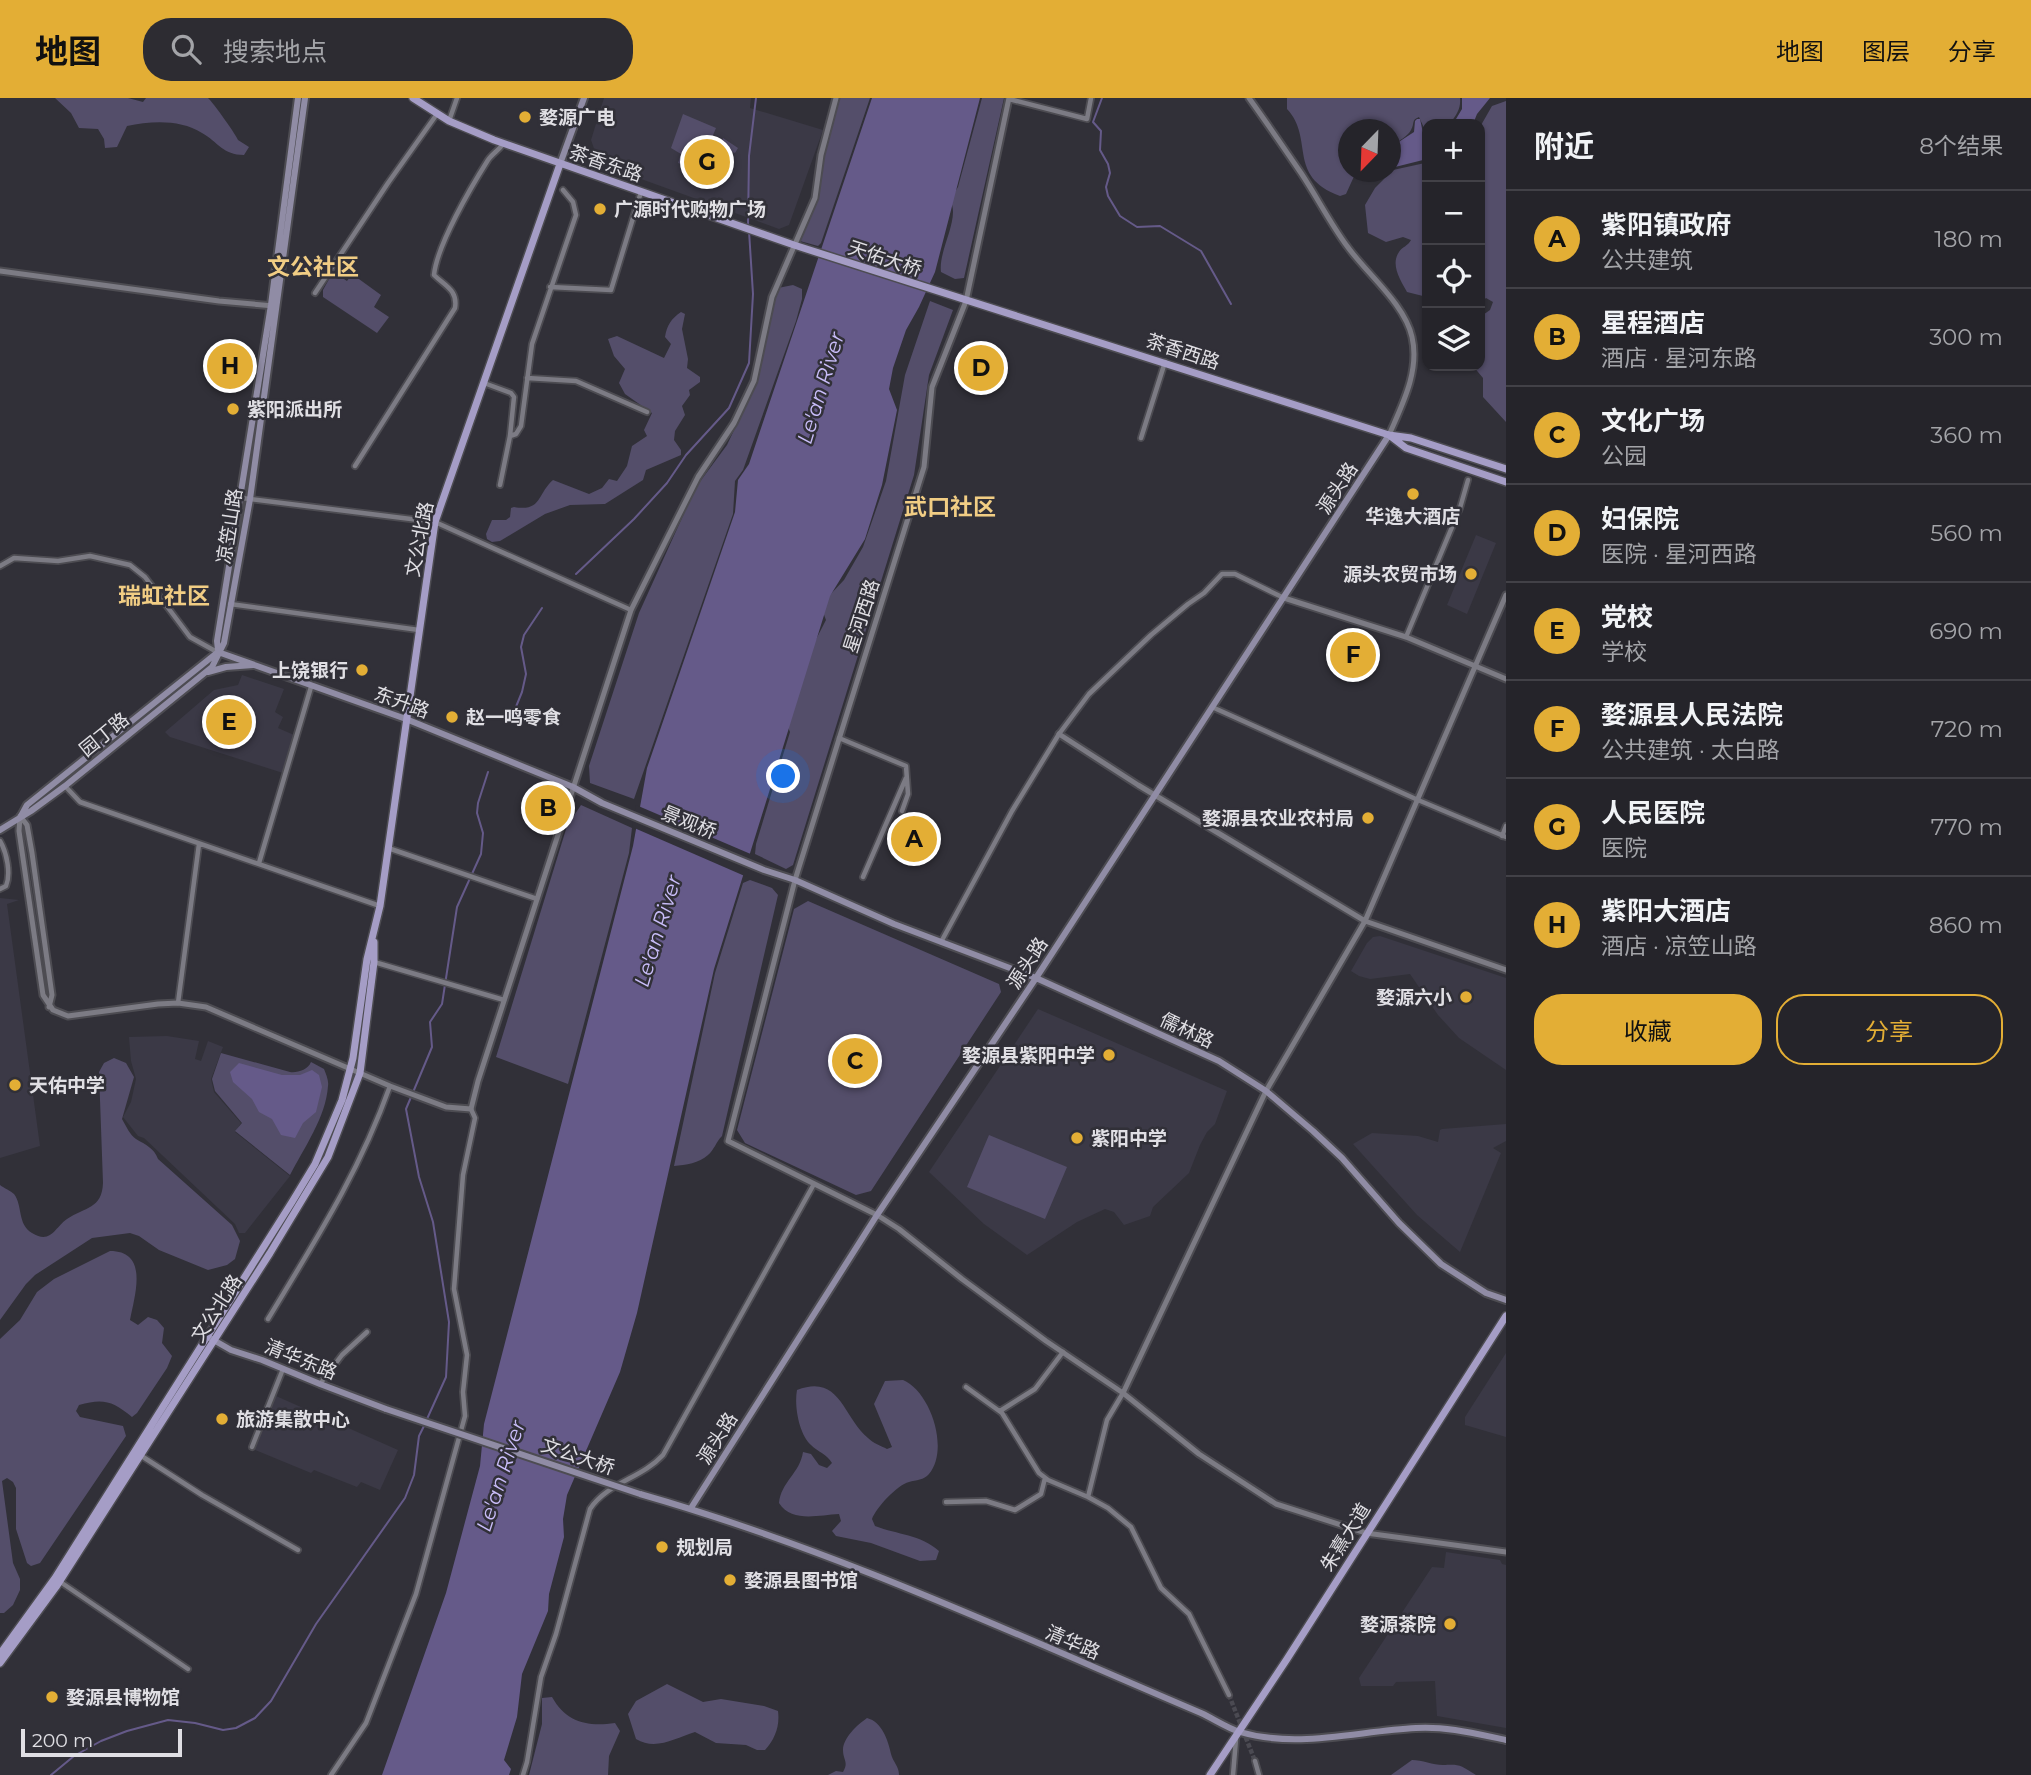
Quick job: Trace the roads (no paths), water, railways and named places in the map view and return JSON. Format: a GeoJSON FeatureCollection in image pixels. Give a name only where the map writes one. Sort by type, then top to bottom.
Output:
{"type":"FeatureCollection","features":[{"type":"Feature","properties":{"kind":"main road","name":"凉笠山路"},"geometry":{"type":"LineString","coordinates":[[274,306],[298,98]]}},
{"type":"Feature","properties":{"kind":"main road","name":"凉笠山路"},"geometry":{"type":"LineString","coordinates":[[218,652],[224,643],[232,604],[305,98]]}},
{"type":"Feature","properties":{"kind":"main road","name":"茶香东路"},"geometry":{"type":"LineString","coordinates":[[412,98],[449,121],[503,143],[794,245]]}},
{"type":"Feature","properties":{"kind":"main road"},"geometry":{"type":"LineString","coordinates":[[560,164],[584,98]]}},
{"type":"Feature","properties":{"kind":"main road","name":"文公北路"},"geometry":{"type":"LineString","coordinates":[[137,1453],[214,1340],[328,1157],[360,1073],[373,936],[380,906],[435,522],[560,164]]}},
{"type":"Feature","properties":{"kind":"main road","name":"天佑大桥"},"geometry":{"type":"LineString","coordinates":[[794,245],[966,301]]}},
{"type":"Feature","properties":{"kind":"main road","name":"茶香西路"},"geometry":{"type":"LineString","coordinates":[[966,301],[1389,435]]}},
{"type":"Feature","properties":{"kind":"main road"},"geometry":{"type":"LineString","coordinates":[[1389,435],[1411,438],[1506,469]]}},
{"type":"Feature","properties":{"kind":"main road"},"geometry":{"type":"LineString","coordinates":[[1389,435],[1406,448],[1506,482]]}},
{"type":"Feature","properties":{"kind":"main road","name":"源头路"},"geometry":{"type":"LineString","coordinates":[[691,1508],[877,1215],[1037,978],[1389,435]]}},
{"type":"Feature","properties":{"kind":"main road","name":"凉笠山路"},"geometry":{"type":"LineString","coordinates":[[218,652],[217,641],[246,498]]}},
{"type":"Feature","properties":{"kind":"main road"},"geometry":{"type":"LineString","coordinates":[[20,816],[27,805],[218,652]]}},
{"type":"Feature","properties":{"kind":"main road","name":"东升路"},"geometry":{"type":"LineString","coordinates":[[218,652],[406,719],[573,787]]}},
{"type":"Feature","properties":{"kind":"main road","name":"园丁路"},"geometry":{"type":"LineString","coordinates":[[0,830],[65,786],[212,667],[218,652]]}},
{"type":"Feature","properties":{"kind":"main road"},"geometry":{"type":"LineString","coordinates":[[203,674],[223,668],[256,665]]}},
{"type":"Feature","properties":{"kind":"main road","name":"景观桥"},"geometry":{"type":"LineString","coordinates":[[573,787],[602,803],[764,870],[795,880]]}},
{"type":"Feature","properties":{"kind":"main road","name":"儒林路"},"geometry":{"type":"LineString","coordinates":[[795,880],[894,924],[1037,978],[1219,1061],[1266,1091],[1314,1130],[1399,1223],[1441,1264],[1457,1277],[1486,1293],[1506,1300]]}},
{"type":"Feature","properties":{"kind":"main road","name":"文公北路"},"geometry":{"type":"LineString","coordinates":[[0,1663],[57,1580],[315,1164],[338,1112],[351,1069],[370,961]]}},
{"type":"Feature","properties":{"kind":"main road","name":"朱熹大道"},"geometry":{"type":"LineString","coordinates":[[1210,1775],[1506,1316]]}},
{"type":"Feature","properties":{"kind":"main road","name":"清华东路"},"geometry":{"type":"LineString","coordinates":[[206,1336],[231,1350],[387,1409]]}},
{"type":"Feature","properties":{"kind":"main road","name":"文公大桥"},"geometry":{"type":"LineString","coordinates":[[387,1409],[640,1494]]}},
{"type":"Feature","properties":{"kind":"main road","name":"清华路"},"geometry":{"type":"LineString","coordinates":[[640,1494],[691,1508],[817,1551],[1202,1713],[1238,1731],[1267,1738],[1299,1740],[1437,1728],[1506,1740]]}},
{"type":"Feature","properties":{"kind":"main road","name":"文公北路"},"geometry":{"type":"LineString","coordinates":[[0,1654],[57,1580]]}},
{"type":"Feature","properties":{"kind":"street"},"geometry":{"type":"LineString","coordinates":[[449,121],[457,98]]}},
{"type":"Feature","properties":{"kind":"street"},"geometry":{"type":"LineString","coordinates":[[331,1775],[366,1723],[416,1594],[465,1416],[463,1392],[467,1355],[454,1289],[463,1175],[475,1118],[471,1109],[631,610],[698,477],[744,405],[754,381],[772,298],[815,198],[821,155],[836,98]]}},
{"type":"Feature","properties":{"kind":"street"},"geometry":{"type":"LineString","coordinates":[[1009,99],[1087,120],[1091,98]]}},
{"type":"Feature","properties":{"kind":"street"},"geometry":{"type":"LineString","coordinates":[[1249,98],[1301,173],[1347,247],[1386,293],[1408,325],[1415,359],[1389,435]]}},
{"type":"Feature","properties":{"kind":"street","name":"星河西路"},"geometry":{"type":"LineString","coordinates":[[814,1185],[727,1141],[795,880],[924,467],[932,387],[966,301],[1009,99]]}},
{"type":"Feature","properties":{"kind":"street"},"geometry":{"type":"LineString","coordinates":[[315,293],[387,183],[437,114]]}},
{"type":"Feature","properties":{"kind":"street"},"geometry":{"type":"LineString","coordinates":[[355,466],[455,308],[453,292],[434,275],[435,270],[444,240],[490,158],[503,143]]}},
{"type":"Feature","properties":{"kind":"street"},"geometry":{"type":"LineString","coordinates":[[510,436],[516,434],[521,426],[533,344],[576,215],[573,202],[563,190]]}},
{"type":"Feature","properties":{"kind":"street"},"geometry":{"type":"LineString","coordinates":[[550,287],[611,289],[641,192]]}},
{"type":"Feature","properties":{"kind":"street"},"geometry":{"type":"LineString","coordinates":[[0,271],[274,306]]}},
{"type":"Feature","properties":{"kind":"street"},"geometry":{"type":"LineString","coordinates":[[1141,438],[1165,362]]}},
{"type":"Feature","properties":{"kind":"street"},"geometry":{"type":"LineString","coordinates":[[527,378],[576,381],[647,412]]}},
{"type":"Feature","properties":{"kind":"street"},"geometry":{"type":"LineString","coordinates":[[483,383],[513,395],[510,436],[500,485]]}},
{"type":"Feature","properties":{"kind":"street"},"geometry":{"type":"LineString","coordinates":[[1405,637],[1460,508],[1468,480]]}},
{"type":"Feature","properties":{"kind":"street"},"geometry":{"type":"LineString","coordinates":[[246,498],[435,522],[631,610]]}},
{"type":"Feature","properties":{"kind":"street"},"geometry":{"type":"LineString","coordinates":[[1,562],[14,558],[58,561],[90,556],[130,565],[145,577],[190,637],[218,652]]}},
{"type":"Feature","properties":{"kind":"street"},"geometry":{"type":"LineString","coordinates":[[941,942],[1012,811],[1059,734],[1089,694],[1151,635],[1204,593],[1222,574],[1235,574],[1284,598],[1405,637],[1506,679]]}},
{"type":"Feature","properties":{"kind":"street"},"geometry":{"type":"LineString","coordinates":[[1088,1497],[1107,1420],[1123,1393],[1266,1091],[1365,921],[1506,595]]}},
{"type":"Feature","properties":{"kind":"street"},"geometry":{"type":"LineString","coordinates":[[224,603],[419,631]]}},
{"type":"Feature","properties":{"kind":"street"},"geometry":{"type":"LineString","coordinates":[[260,863],[311,687]]}},
{"type":"Feature","properties":{"kind":"street"},"geometry":{"type":"LineString","coordinates":[[1211,706],[1504,836],[1506,826]]}},
{"type":"Feature","properties":{"kind":"street"},"geometry":{"type":"LineString","coordinates":[[1059,734],[1154,795],[1365,921],[1506,970]]}},
{"type":"Feature","properties":{"kind":"street"},"geometry":{"type":"LineString","coordinates":[[838,738],[906,766],[908,794],[902,811]]}},
{"type":"Feature","properties":{"kind":"street"},"geometry":{"type":"LineString","coordinates":[[863,877],[908,774]]}},
{"type":"Feature","properties":{"kind":"street"},"geometry":{"type":"LineString","coordinates":[[65,786],[80,802],[380,906]]}},
{"type":"Feature","properties":{"kind":"street"},"geometry":{"type":"LineString","coordinates":[[20,816],[19,831],[43,995],[50,1007],[58,1013],[68,1016],[178,1003],[206,1007],[390,1086],[446,1107],[471,1109]]}},
{"type":"Feature","properties":{"kind":"street"},"geometry":{"type":"LineString","coordinates":[[0,841],[4,849],[8,880],[6,886],[0,889]]}},
{"type":"Feature","properties":{"kind":"street"},"geometry":{"type":"LineString","coordinates":[[178,1003],[200,844]]}},
{"type":"Feature","properties":{"kind":"street"},"geometry":{"type":"LineString","coordinates":[[388,848],[537,899]]}},
{"type":"Feature","properties":{"kind":"street"},"geometry":{"type":"LineString","coordinates":[[370,961],[505,1000]]}},
{"type":"Feature","properties":{"kind":"street"},"geometry":{"type":"LineString","coordinates":[[268,1319],[349,1184],[390,1086]]}},
{"type":"Feature","properties":{"kind":"street"},"geometry":{"type":"LineString","coordinates":[[523,1775],[541,1677],[556,1634],[590,1509],[603,1493],[644,1472],[663,1455],[814,1185],[877,1215],[899,1229],[962,1279],[1123,1393],[1199,1454],[1266,1499],[1366,1533],[1506,1552]]}},
{"type":"Feature","properties":{"kind":"street"},"geometry":{"type":"LineString","coordinates":[[320,1384],[342,1355],[368,1332]]}},
{"type":"Feature","properties":{"kind":"street"},"geometry":{"type":"LineString","coordinates":[[1000,1411],[1035,1389],[1063,1352]]}},
{"type":"Feature","properties":{"kind":"street"},"geometry":{"type":"LineString","coordinates":[[252,1447],[284,1369]]}},
{"type":"Feature","properties":{"kind":"street"},"geometry":{"type":"LineString","coordinates":[[966,1387],[1000,1411],[1035,1467],[1045,1478],[1108,1508],[1132,1527],[1161,1588],[1189,1614],[1229,1695]]}},
{"type":"Feature","properties":{"kind":"street"},"geometry":{"type":"LineString","coordinates":[[137,1453],[202,1495],[298,1550]]}},
{"type":"Feature","properties":{"kind":"street"},"geometry":{"type":"LineString","coordinates":[[946,1502],[986,1501],[1015,1510],[1041,1494],[1045,1478]]}},
{"type":"Feature","properties":{"kind":"street"},"geometry":{"type":"LineString","coordinates":[[57,1580],[188,1669]]}},
{"type":"Feature","properties":{"kind":"street"},"geometry":{"type":"LineString","coordinates":[[1233,1775],[1238,1731]]}},
{"type":"Feature","properties":{"kind":"street"},"geometry":{"type":"LineString","coordinates":[[1255,1761],[1259,1775]]}},
{"type":"Feature","properties":{"kind":"water","name":"Le'an River"},"geometry":{"type":"Polygon","coordinates":[[[872,98],[980,98],[935,272],[906,330],[893,368],[889,389],[897,410],[882,485],[865,539],[830,596],[714,969],[637,1313],[620,1372],[567,1495],[563,1519],[564,1537],[549,1594],[548,1611],[522,1674],[517,1717],[504,1760],[511,1769],[509,1775],[382,1775],[446,1593],[480,1466],[484,1424],[633,846],[647,768],[735,512],[738,480],[749,464],[872,98]]]}},
{"type":"Feature","properties":{"kind":"water"},"geometry":{"type":"Polygon","coordinates":[[[1462,98],[1490,98],[1475,119],[1456,119],[1462,109],[1462,98]]]}},
{"type":"Feature","properties":{"kind":"water"},"geometry":{"type":"Polygon","coordinates":[[[1420,119],[1422,128],[1422,160],[1401,166],[1401,140],[1414,132],[1415,121],[1420,119]]]}},
{"type":"Feature","properties":{"kind":"water"},"geometry":{"type":"Polygon","coordinates":[[[239,1063],[282,1075],[300,1075],[312,1070],[319,1075],[322,1087],[316,1112],[303,1123],[295,1138],[281,1135],[272,1119],[259,1112],[252,1099],[233,1082],[230,1072],[239,1063]]]}},
{"type":"Feature","properties":{"kind":"waterway"},"geometry":{"type":"LineString","coordinates":[[748,225],[749,156],[756,98]]}},
{"type":"Feature","properties":{"kind":"waterway"},"geometry":{"type":"LineString","coordinates":[[1102,98],[1093,122],[1101,131],[1100,150],[1110,173],[1106,187],[1108,196],[1120,216],[1137,227],[1160,226],[1201,251],[1231,304]]}},
{"type":"Feature","properties":{"kind":"waterway"},"geometry":{"type":"LineString","coordinates":[[576,574],[634,519],[667,483],[686,455],[729,408],[749,363],[753,294],[749,231]]}},
{"type":"Feature","properties":{"kind":"waterway"},"geometry":{"type":"LineString","coordinates":[[511,719],[526,674],[521,647],[524,635],[542,608]]}},
{"type":"Feature","properties":{"kind":"waterway"},"geometry":{"type":"LineString","coordinates":[[427,1419],[446,1377],[449,1322],[433,1222],[419,1177],[406,1109],[432,1047],[430,1022],[442,1004],[457,907],[481,854],[483,833],[477,813],[488,772]]}},
{"type":"Feature","properties":{"kind":"waterway"},"geometry":{"type":"LineString","coordinates":[[51,1775],[74,1756],[127,1731],[168,1720],[223,1730],[236,1728],[255,1718],[271,1701],[316,1624],[405,1498],[414,1475],[419,1436],[425,1424]]}},
{"type":"Feature","properties":{"kind":"tunnel"},"geometry":{"type":"LineString","coordinates":[[1229,1695],[1255,1761]]}},
{"type":"Feature","properties":{"kind":"place","name":"婺源广电"},"geometry":{"type":"Point","coordinates":[525,117]}},
{"type":"Feature","properties":{"kind":"place","name":"人民医院"},"geometry":{"type":"Point","coordinates":[707,162]}},
{"type":"Feature","properties":{"kind":"place","name":"广源时代购物广场"},"geometry":{"type":"Point","coordinates":[600,209]}},
{"type":"Feature","properties":{"kind":"place","name":"紫阳大酒店"},"geometry":{"type":"Point","coordinates":[230,366]}},
{"type":"Feature","properties":{"kind":"place","name":"妇保院"},"geometry":{"type":"Point","coordinates":[981,368]}},
{"type":"Feature","properties":{"kind":"place","name":"紫阳派出所"},"geometry":{"type":"Point","coordinates":[233,409]}},
{"type":"Feature","properties":{"kind":"place","name":"华逸大酒店"},"geometry":{"type":"Point","coordinates":[1413,494]}},
{"type":"Feature","properties":{"kind":"place","name":"源头农贸市场"},"geometry":{"type":"Point","coordinates":[1471,574]}},
{"type":"Feature","properties":{"kind":"place","name":"婺源县人民法院"},"geometry":{"type":"Point","coordinates":[1353,655]}},
{"type":"Feature","properties":{"kind":"place","name":"上饶银行"},"geometry":{"type":"Point","coordinates":[362,670]}},
{"type":"Feature","properties":{"kind":"place","name":"赵一鸣零食"},"geometry":{"type":"Point","coordinates":[452,717]}},
{"type":"Feature","properties":{"kind":"place","name":"党校"},"geometry":{"type":"Point","coordinates":[229,722]}},
{"type":"Feature","properties":{"kind":"place","name":"星程酒店"},"geometry":{"type":"Point","coordinates":[548,808]}},
{"type":"Feature","properties":{"kind":"place","name":"婺源县农业农村局"},"geometry":{"type":"Point","coordinates":[1368,818]}},
{"type":"Feature","properties":{"kind":"place","name":"紫阳镇政府"},"geometry":{"type":"Point","coordinates":[914,839]}},
{"type":"Feature","properties":{"kind":"place","name":"婺源六小"},"geometry":{"type":"Point","coordinates":[1466,997]}},
{"type":"Feature","properties":{"kind":"place","name":"婺源县紫阳中学"},"geometry":{"type":"Point","coordinates":[1109,1055]}},
{"type":"Feature","properties":{"kind":"place","name":"文化广场"},"geometry":{"type":"Point","coordinates":[855,1061]}},
{"type":"Feature","properties":{"kind":"place","name":"天佑中学"},"geometry":{"type":"Point","coordinates":[15,1085]}},
{"type":"Feature","properties":{"kind":"place","name":"紫阳中学"},"geometry":{"type":"Point","coordinates":[1077,1138]}},
{"type":"Feature","properties":{"kind":"place","name":"旅游集散中心"},"geometry":{"type":"Point","coordinates":[222,1419]}},
{"type":"Feature","properties":{"kind":"place","name":"规划局"},"geometry":{"type":"Point","coordinates":[662,1547]}},
{"type":"Feature","properties":{"kind":"place","name":"婺源县图书馆"},"geometry":{"type":"Point","coordinates":[730,1580]}},
{"type":"Feature","properties":{"kind":"place","name":"婺源茶院"},"geometry":{"type":"Point","coordinates":[1450,1624]}},
{"type":"Feature","properties":{"kind":"place","name":"婺源县博物馆"},"geometry":{"type":"Point","coordinates":[52,1697]}},
{"type":"Feature","properties":{"kind":"district","name":"文公社区"},"geometry":{"type":"Point","coordinates":[313,267]}},
{"type":"Feature","properties":{"kind":"district","name":"武口社区"},"geometry":{"type":"Point","coordinates":[950,507]}},
{"type":"Feature","properties":{"kind":"district","name":"瑞虹社区"},"geometry":{"type":"Point","coordinates":[164,596]}}]}
